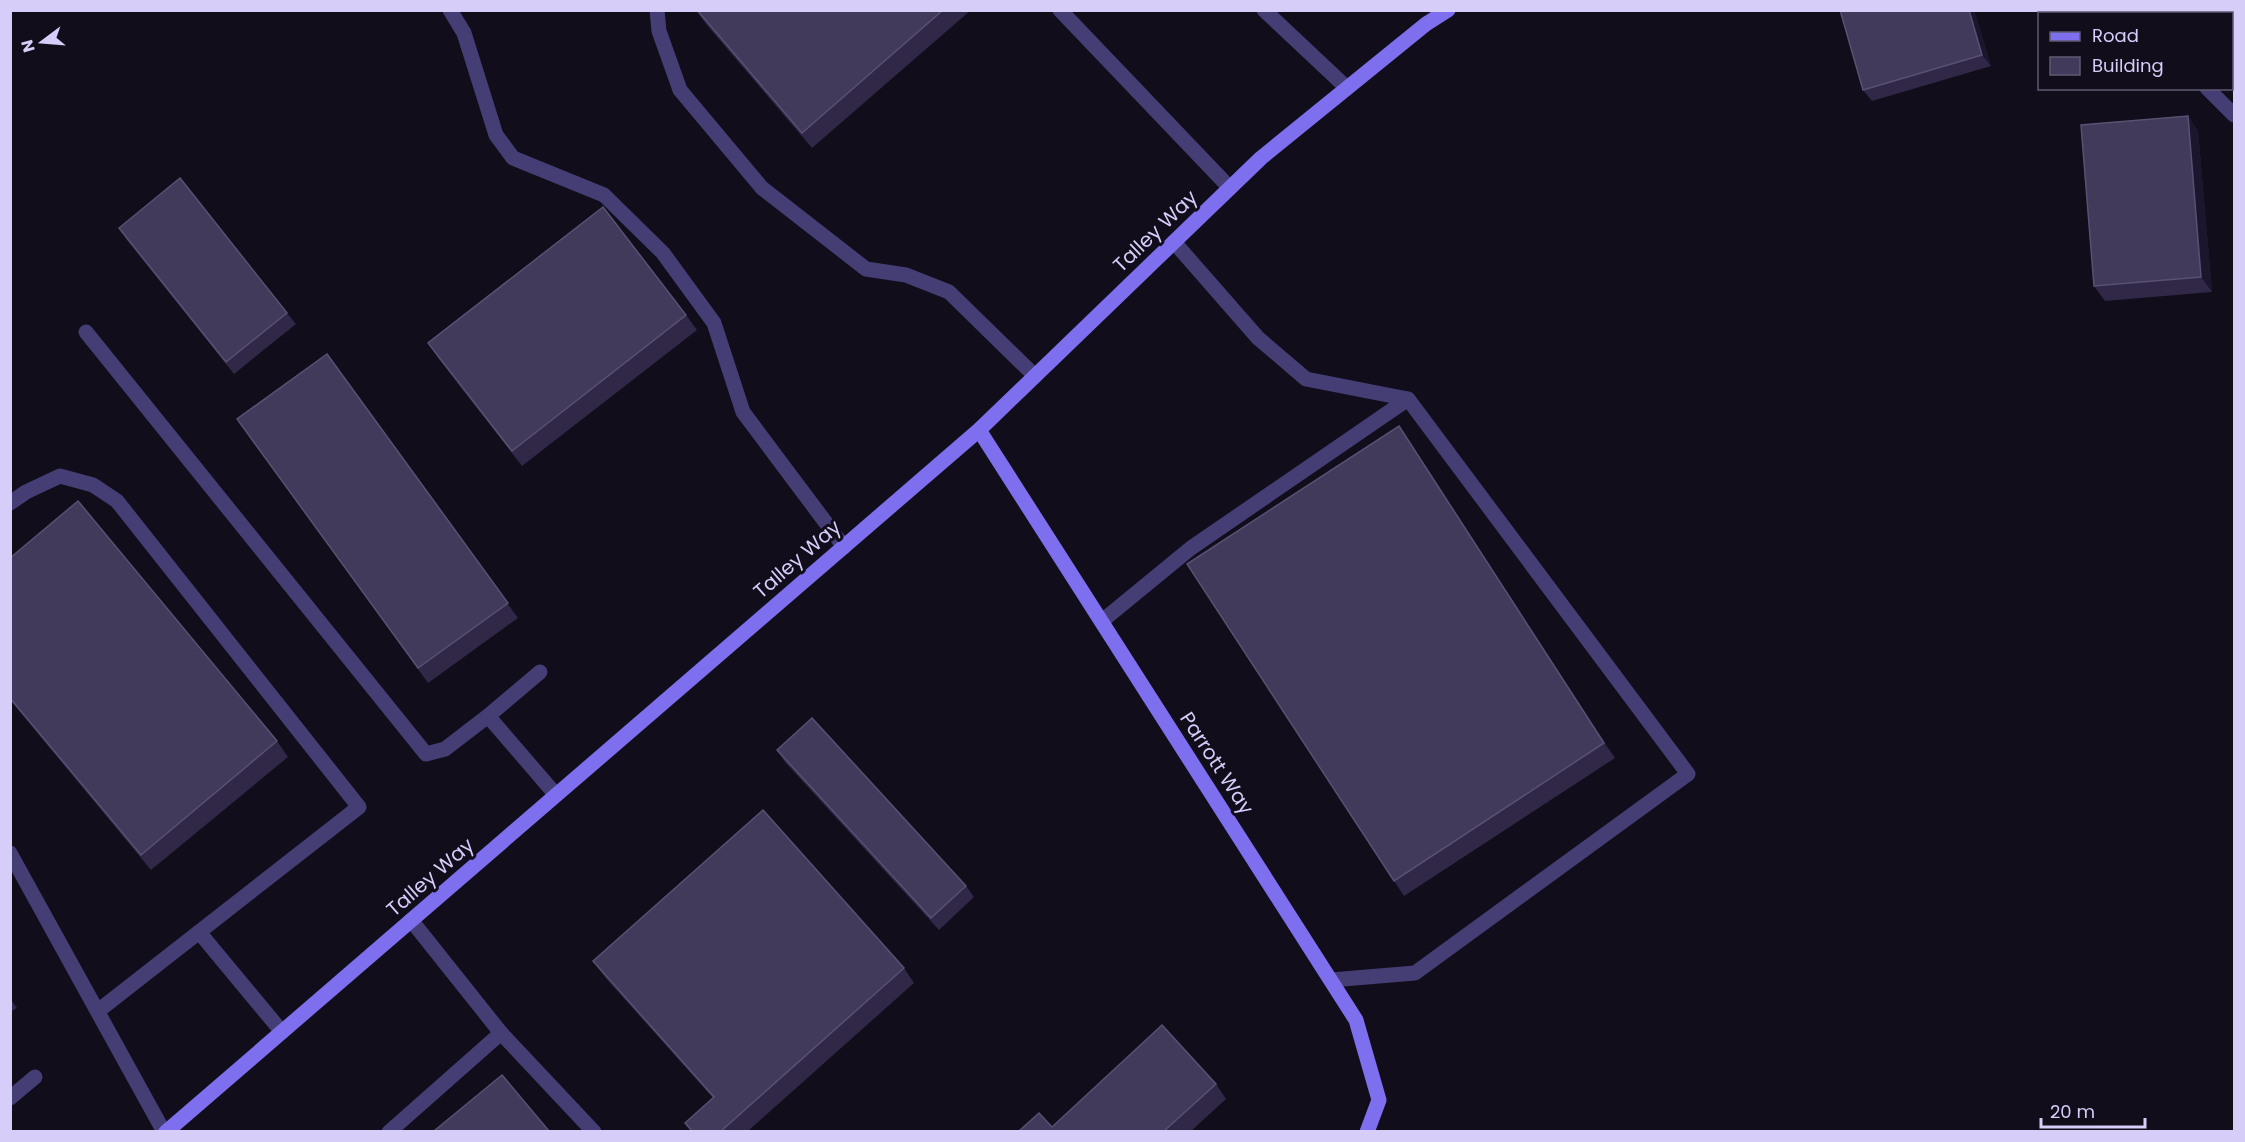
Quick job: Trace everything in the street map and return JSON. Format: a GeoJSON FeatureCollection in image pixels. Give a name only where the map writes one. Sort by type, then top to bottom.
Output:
{"type":"FeatureCollection","features":[{"type":"Feature","properties":{"kind":"main road","name":"Talley Way"},"geometry":{"type":"LineString","coordinates":[[165,1131],[979,430],[1262,158],[1426,24],[1448,10]]}},
{"type":"Feature","properties":{"kind":"main road","name":"Parrott Way"},"geometry":{"type":"LineString","coordinates":[[979,430],[1356,1020],[1379,1100],[1367,1131]]}},
{"type":"Feature","properties":{"kind":"lane"},"geometry":{"type":"LineString","coordinates":[[450,10],[464,33],[496,135],[513,158],[604,195],[663,253],[714,323],[743,412],[844,547]]}},
{"type":"Feature","properties":{"kind":"lane"},"geometry":{"type":"LineString","coordinates":[[657,10],[659,31],[680,90],[762,188],[866,269],[906,275],[949,292],[1035,376]]}},
{"type":"Feature","properties":{"kind":"lane"},"geometry":{"type":"LineString","coordinates":[[1060,10],[1230,188]]}},
{"type":"Feature","properties":{"kind":"lane"},"geometry":{"type":"LineString","coordinates":[[1264,10],[1347,88]]}},
{"type":"Feature","properties":{"kind":"lane"},"geometry":{"type":"LineString","coordinates":[[2209,90],[2235,115]]}},
{"type":"Feature","properties":{"kind":"lane"},"geometry":{"type":"LineString","coordinates":[[1174,242],[1258,338],[1306,379],[1408,399],[1688,774],[1415,973],[1331,980]]}},
{"type":"Feature","properties":{"kind":"lane"},"geometry":{"type":"LineString","coordinates":[[86,332],[426,753],[446,749],[540,672]]}},
{"type":"Feature","properties":{"kind":"lane"},"geometry":{"type":"LineString","coordinates":[[1102,621],[1191,548],[1408,399]]}},
{"type":"Feature","properties":{"kind":"lane"},"geometry":{"type":"LineString","coordinates":[[10,503],[26,492],[60,476],[93,484],[117,501],[359,807],[98,1011]]}},
{"type":"Feature","properties":{"kind":"lane"},"geometry":{"type":"LineString","coordinates":[[488,716],[556,795]]}},
{"type":"Feature","properties":{"kind":"lane"},"geometry":{"type":"LineString","coordinates":[[10,853],[165,1131]]}},
{"type":"Feature","properties":{"kind":"lane"},"geometry":{"type":"LineString","coordinates":[[411,920],[501,1033],[594,1131]]}},
{"type":"Feature","properties":{"kind":"lane"},"geometry":{"type":"LineString","coordinates":[[200,932],[282,1032]]}},
{"type":"Feature","properties":{"kind":"lane"},"geometry":{"type":"LineString","coordinates":[[389,1131],[501,1033]]}},
{"type":"Feature","properties":{"kind":"lane"},"geometry":{"type":"LineString","coordinates":[[10,1098],[35,1077]]}},
{"type":"Feature","properties":{"kind":"building"},"geometry":{"type":"Polygon","coordinates":[[[697,10],[943,10],[802,133],[697,10]]]}},
{"type":"Feature","properties":{"kind":"building"},"geometry":{"type":"Polygon","coordinates":[[[1840,10],[1969,10],[1982,55],[1863,90],[1840,10]]]}},
{"type":"Feature","properties":{"kind":"building"},"geometry":{"type":"Polygon","coordinates":[[[2188,116],[2201,277],[2094,286],[2081,125],[2188,116]]]}},
{"type":"Feature","properties":{"kind":"building"},"geometry":{"type":"Polygon","coordinates":[[[180,178],[287,313],[226,362],[119,228],[180,178]]]}},
{"type":"Feature","properties":{"kind":"building"},"geometry":{"type":"Polygon","coordinates":[[[603,207],[686,315],[512,451],[428,343],[603,207]]]}},
{"type":"Feature","properties":{"kind":"building"},"geometry":{"type":"Polygon","coordinates":[[[327,354],[508,603],[418,668],[237,419],[327,354]]]}},
{"type":"Feature","properties":{"kind":"building"},"geometry":{"type":"Polygon","coordinates":[[[1399,426],[1604,743],[1394,881],[1187,564],[1399,426]]]}},
{"type":"Feature","properties":{"kind":"building"},"geometry":{"type":"Polygon","coordinates":[[[78,501],[277,741],[141,855],[10,698],[10,558],[78,501]]]}},
{"type":"Feature","properties":{"kind":"building"},"geometry":{"type":"Polygon","coordinates":[[[812,718],[966,886],[931,918],[777,750],[812,718]]]}},
{"type":"Feature","properties":{"kind":"building"},"geometry":{"type":"Polygon","coordinates":[[[763,810],[904,968],[721,1131],[692,1131],[685,1123],[714,1097],[593,961],[763,810]]]}},
{"type":"Feature","properties":{"kind":"building"},"geometry":{"type":"Polygon","coordinates":[[[1162,1025],[1216,1084],[1164,1131],[1019,1131],[1039,1113],[1052,1127],[1162,1025]]]}},
{"type":"Feature","properties":{"kind":"building"},"geometry":{"type":"Polygon","coordinates":[[[502,1075],[549,1131],[434,1131],[502,1075]]]}}]}
